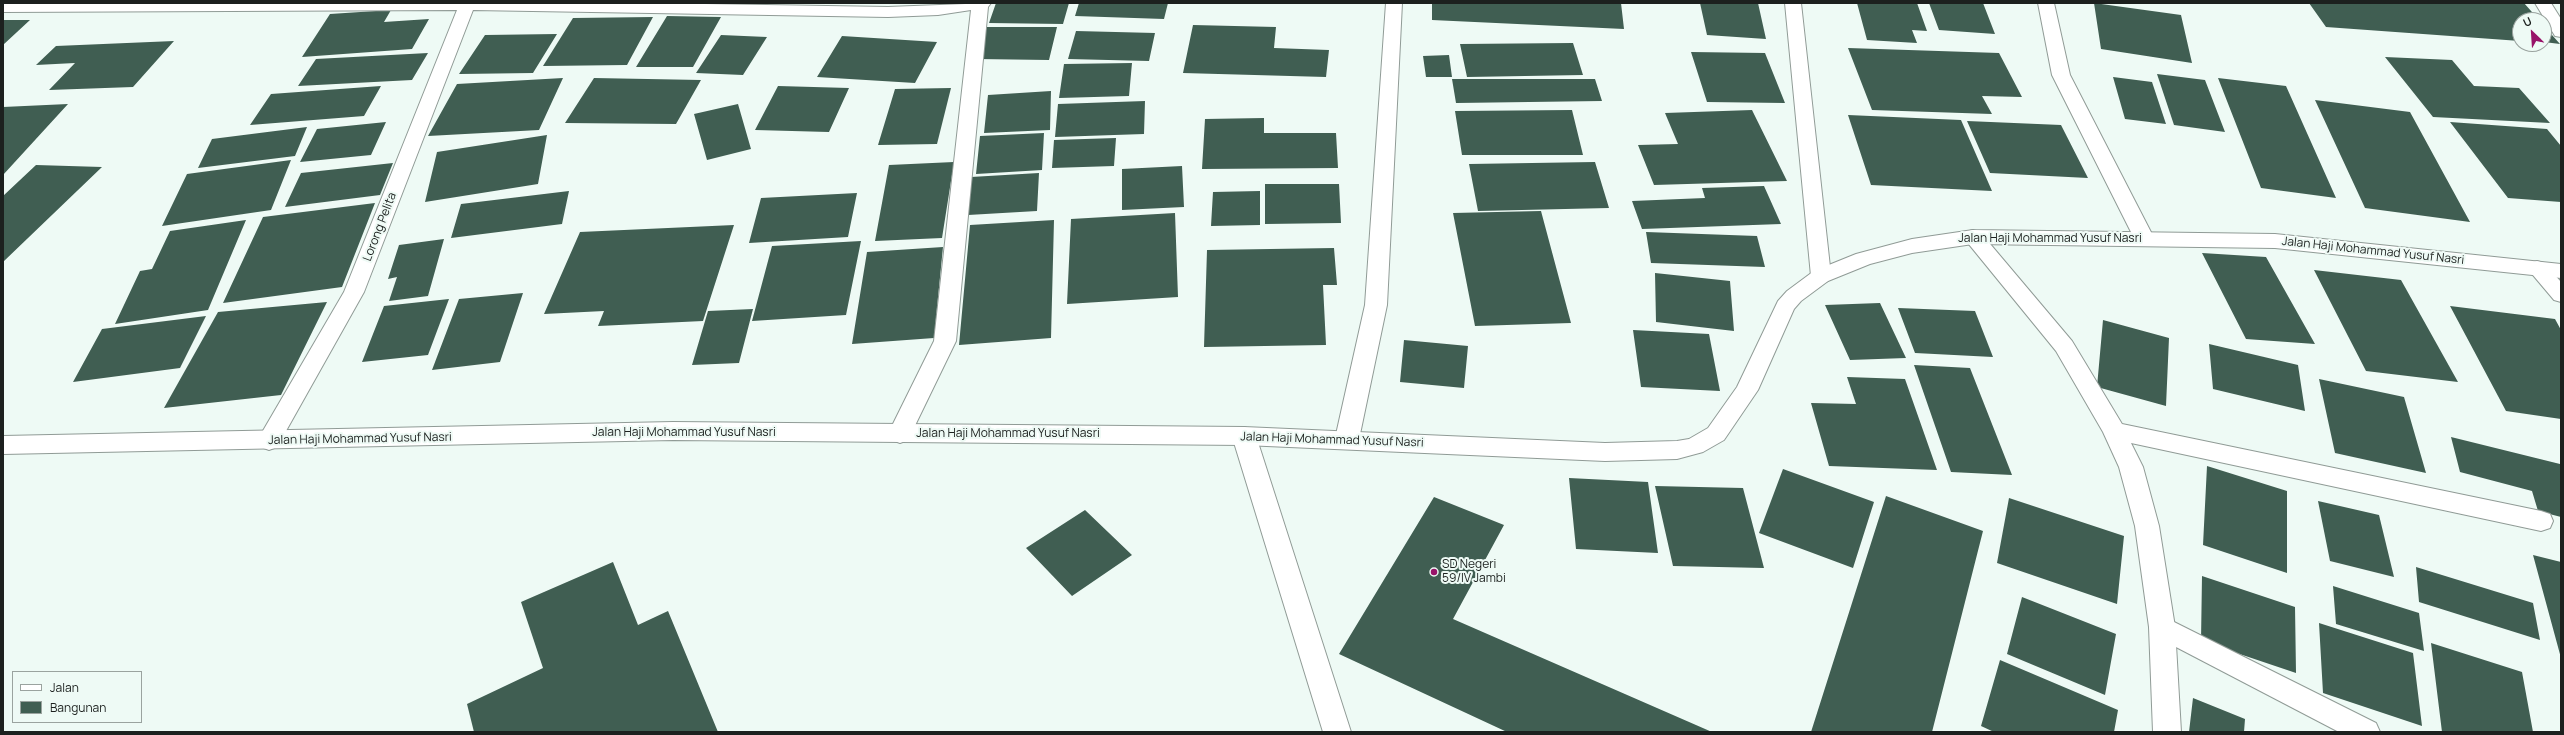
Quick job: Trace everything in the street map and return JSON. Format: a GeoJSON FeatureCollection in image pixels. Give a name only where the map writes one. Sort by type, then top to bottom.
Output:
{"type":"FeatureCollection","features":[{"type":"Feature","properties":{"kind":"street"},"geometry":{"type":"LineString","coordinates":[[1347,439],[1376,305],[1394,3]]}},
{"type":"Feature","properties":{"kind":"street"},"geometry":{"type":"LineString","coordinates":[[1793,3],[1821,276]]}},
{"type":"Feature","properties":{"kind":"street"},"geometry":{"type":"LineString","coordinates":[[2046,3],[2061,75],[2144,238]]}},
{"type":"Feature","properties":{"kind":"street"},"geometry":{"type":"LineString","coordinates":[[2543,3],[2561,32]]}},
{"type":"Feature","properties":{"kind":"street"},"geometry":{"type":"LineString","coordinates":[[3,7],[468,4],[888,12],[938,10],[982,4],[945,341],[900,434]]}},
{"type":"Feature","properties":{"kind":"street","name":"Lorong Pelita"},"geometry":{"type":"LineString","coordinates":[[269,441],[354,292],[468,4]]}},
{"type":"Feature","properties":{"kind":"street"},"geometry":{"type":"LineString","coordinates":[[1973,237],[2064,346],[2114,431],[2131,467],[2147,526],[2162,627],[2167,732]]}},
{"type":"Feature","properties":{"kind":"street","name":"Jalan Haji Mohammad Yusuf Nasri"},"geometry":{"type":"LineString","coordinates":[[3,445],[269,441],[673,431],[1244,436],[1347,439],[1605,452],[1677,450],[1695,446],[1716,434],[1747,390],[1785,306],[1794,296],[1821,276],[1863,259],[1912,246],[1973,237],[2144,238],[2275,241],[2561,271]]}},
{"type":"Feature","properties":{"kind":"street"},"geometry":{"type":"LineString","coordinates":[[2537,268],[2561,295]]}},
{"type":"Feature","properties":{"kind":"street"},"geometry":{"type":"LineString","coordinates":[[2114,431],[2541,521]]}},
{"type":"Feature","properties":{"kind":"street"},"geometry":{"type":"LineString","coordinates":[[1244,436],[1337,732]]}},
{"type":"Feature","properties":{"kind":"street"},"geometry":{"type":"LineString","coordinates":[[2162,627],[2366,732]]}},
{"type":"Feature","properties":{"kind":"building"},"geometry":{"type":"Polygon","coordinates":[[[996,3],[1069,3],[1063,24],[989,23],[996,3]]]}},
{"type":"Feature","properties":{"kind":"building"},"geometry":{"type":"Polygon","coordinates":[[[1079,3],[1168,3],[1164,19],[1075,16],[1079,3]]]}},
{"type":"Feature","properties":{"kind":"building"},"geometry":{"type":"Polygon","coordinates":[[[1432,3],[1621,3],[1624,29],[1432,20],[1432,3]]]}},
{"type":"Feature","properties":{"kind":"building"},"geometry":{"type":"Polygon","coordinates":[[[1700,3],[1758,3],[1766,39],[1707,35],[1700,3]]]}},
{"type":"Feature","properties":{"kind":"building"},"geometry":{"type":"Polygon","coordinates":[[[1857,3],[1917,3],[1927,31],[1912,30],[1917,43],[1867,40],[1857,3]]]}},
{"type":"Feature","properties":{"kind":"building"},"geometry":{"type":"Polygon","coordinates":[[[1929,3],[1983,3],[1995,34],[1939,30],[1929,3]]]}},
{"type":"Feature","properties":{"kind":"building"},"geometry":{"type":"Polygon","coordinates":[[[2094,3],[2181,15],[2192,63],[2101,49],[2094,3]]]}},
{"type":"Feature","properties":{"kind":"building"},"geometry":{"type":"Polygon","coordinates":[[[2309,3],[2524,3],[2532,12],[2512,12],[2512,40],[2326,27],[2309,3]]]}},
{"type":"Feature","properties":{"kind":"building"},"geometry":{"type":"Polygon","coordinates":[[[391,10],[384,22],[429,19],[412,49],[302,57],[330,14],[391,10]]]}},
{"type":"Feature","properties":{"kind":"building"},"geometry":{"type":"Polygon","coordinates":[[[667,16],[721,17],[693,67],[636,67],[667,16]]]}},
{"type":"Feature","properties":{"kind":"building"},"geometry":{"type":"Polygon","coordinates":[[[653,17],[627,65],[543,66],[573,18],[653,17]]]}},
{"type":"Feature","properties":{"kind":"building"},"geometry":{"type":"Polygon","coordinates":[[[3,20],[30,20],[3,45],[3,20]]]}},
{"type":"Feature","properties":{"kind":"building"},"geometry":{"type":"Polygon","coordinates":[[[1193,25],[1276,27],[1274,48],[1329,50],[1326,77],[1183,73],[1193,25]]]}},
{"type":"Feature","properties":{"kind":"building"},"geometry":{"type":"Polygon","coordinates":[[[987,27],[1057,27],[1049,60],[977,59],[987,27]]]}},
{"type":"Feature","properties":{"kind":"building"},"geometry":{"type":"Polygon","coordinates":[[[1076,31],[1155,33],[1149,61],[1068,59],[1076,31]]]}},
{"type":"Feature","properties":{"kind":"building"},"geometry":{"type":"Polygon","coordinates":[[[557,34],[533,73],[459,74],[485,35],[557,34]]]}},
{"type":"Feature","properties":{"kind":"building"},"geometry":{"type":"Polygon","coordinates":[[[721,35],[767,37],[743,75],[696,73],[721,35]]]}},
{"type":"Feature","properties":{"kind":"building"},"geometry":{"type":"Polygon","coordinates":[[[2552,35],[2560,44],[2552,43],[2552,35]]]}},
{"type":"Feature","properties":{"kind":"building"},"geometry":{"type":"Polygon","coordinates":[[[842,36],[937,42],[915,83],[817,77],[842,36]]]}},
{"type":"Feature","properties":{"kind":"building"},"geometry":{"type":"Polygon","coordinates":[[[174,41],[133,87],[49,90],[75,63],[36,65],[56,46],[174,41]]]}},
{"type":"Feature","properties":{"kind":"building"},"geometry":{"type":"Polygon","coordinates":[[[1573,43],[1583,75],[1467,77],[1460,44],[1573,43]]]}},
{"type":"Feature","properties":{"kind":"building"},"geometry":{"type":"Polygon","coordinates":[[[1848,48],[1999,53],[2022,97],[1982,96],[1992,114],[1872,110],[1848,48]]]}},
{"type":"Feature","properties":{"kind":"building"},"geometry":{"type":"Polygon","coordinates":[[[1691,52],[1765,53],[1785,103],[1707,102],[1691,52]]]}},
{"type":"Feature","properties":{"kind":"building"},"geometry":{"type":"Polygon","coordinates":[[[428,53],[412,80],[298,86],[316,59],[428,53]]]}},
{"type":"Feature","properties":{"kind":"building"},"geometry":{"type":"Polygon","coordinates":[[[1449,55],[1452,77],[1426,77],[1423,56],[1449,55]]]}},
{"type":"Feature","properties":{"kind":"building"},"geometry":{"type":"Polygon","coordinates":[[[2385,57],[2452,60],[2474,86],[2519,88],[2550,123],[2433,117],[2385,57]]]}},
{"type":"Feature","properties":{"kind":"building"},"geometry":{"type":"Polygon","coordinates":[[[1132,63],[1129,96],[1059,98],[1064,64],[1132,63]]]}},
{"type":"Feature","properties":{"kind":"building"},"geometry":{"type":"Polygon","coordinates":[[[2157,74],[2205,80],[2225,132],[2174,125],[2157,74]]]}},
{"type":"Feature","properties":{"kind":"building"},"geometry":{"type":"Polygon","coordinates":[[[2113,77],[2152,82],[2166,124],[2125,119],[2113,77]]]}},
{"type":"Feature","properties":{"kind":"building"},"geometry":{"type":"Polygon","coordinates":[[[563,78],[539,130],[428,136],[457,84],[563,78]]]}},
{"type":"Feature","properties":{"kind":"building"},"geometry":{"type":"Polygon","coordinates":[[[594,78],[701,80],[676,124],[565,123],[594,78]]]}},
{"type":"Feature","properties":{"kind":"building"},"geometry":{"type":"Polygon","coordinates":[[[2218,78],[2286,86],[2336,198],[2261,188],[2218,78]]]}},
{"type":"Feature","properties":{"kind":"building"},"geometry":{"type":"Polygon","coordinates":[[[1452,79],[1595,79],[1602,101],[1456,103],[1452,79]]]}},
{"type":"Feature","properties":{"kind":"building"},"geometry":{"type":"Polygon","coordinates":[[[381,86],[364,116],[250,125],[271,94],[381,86]]]}},
{"type":"Feature","properties":{"kind":"building"},"geometry":{"type":"Polygon","coordinates":[[[778,86],[849,88],[829,132],[755,130],[778,86]]]}},
{"type":"Feature","properties":{"kind":"building"},"geometry":{"type":"Polygon","coordinates":[[[951,88],[937,144],[878,145],[895,89],[951,88]]]}},
{"type":"Feature","properties":{"kind":"building"},"geometry":{"type":"Polygon","coordinates":[[[1051,91],[1050,130],[984,133],[988,95],[1051,91]]]}},
{"type":"Feature","properties":{"kind":"building"},"geometry":{"type":"Polygon","coordinates":[[[2315,100],[2410,112],[2470,222],[2365,208],[2315,100]]]}},
{"type":"Feature","properties":{"kind":"building"},"geometry":{"type":"Polygon","coordinates":[[[1145,101],[1144,134],[1055,137],[1058,104],[1145,101]]]}},
{"type":"Feature","properties":{"kind":"building"},"geometry":{"type":"Polygon","coordinates":[[[68,104],[3,175],[3,107],[68,104]]]}},
{"type":"Feature","properties":{"kind":"building"},"geometry":{"type":"Polygon","coordinates":[[[738,104],[751,149],[707,160],[694,114],[738,104]]]}},
{"type":"Feature","properties":{"kind":"building"},"geometry":{"type":"Polygon","coordinates":[[[1572,110],[1583,155],[1462,155],[1455,111],[1572,110]]]}},
{"type":"Feature","properties":{"kind":"building"},"geometry":{"type":"Polygon","coordinates":[[[1752,110],[1787,181],[1654,185],[1638,145],[1678,144],[1665,113],[1752,110]]]}},
{"type":"Feature","properties":{"kind":"building"},"geometry":{"type":"Polygon","coordinates":[[[1848,115],[1961,120],[1992,191],[1871,185],[1848,115]]]}},
{"type":"Feature","properties":{"kind":"building"},"geometry":{"type":"Polygon","coordinates":[[[1264,118],[1264,133],[1336,133],[1338,168],[1202,169],[1205,119],[1264,118]]]}},
{"type":"Feature","properties":{"kind":"building"},"geometry":{"type":"Polygon","coordinates":[[[1967,121],[2061,125],[2088,178],[1990,173],[1967,121]]]}},
{"type":"Feature","properties":{"kind":"building"},"geometry":{"type":"Polygon","coordinates":[[[386,122],[371,155],[300,162],[317,129],[386,122]]]}},
{"type":"Feature","properties":{"kind":"building"},"geometry":{"type":"Polygon","coordinates":[[[2450,122],[2547,129],[2561,146],[2561,202],[2508,198],[2450,122]]]}},
{"type":"Feature","properties":{"kind":"building"},"geometry":{"type":"Polygon","coordinates":[[[307,127],[295,156],[198,168],[212,139],[307,127]]]}},
{"type":"Feature","properties":{"kind":"building"},"geometry":{"type":"Polygon","coordinates":[[[1044,133],[1042,170],[976,174],[980,136],[1044,133]]]}},
{"type":"Feature","properties":{"kind":"building"},"geometry":{"type":"Polygon","coordinates":[[[547,135],[538,184],[425,202],[437,152],[547,135]]]}},
{"type":"Feature","properties":{"kind":"building"},"geometry":{"type":"Polygon","coordinates":[[[1116,138],[1114,166],[1052,168],[1054,140],[1116,138]]]}},
{"type":"Feature","properties":{"kind":"building"},"geometry":{"type":"Polygon","coordinates":[[[291,160],[271,210],[162,226],[187,174],[291,160]]]}},
{"type":"Feature","properties":{"kind":"building"},"geometry":{"type":"Polygon","coordinates":[[[954,162],[942,238],[875,241],[889,165],[954,162]]]}},
{"type":"Feature","properties":{"kind":"building"},"geometry":{"type":"Polygon","coordinates":[[[1595,162],[1609,208],[1478,211],[1469,164],[1595,162]]]}},
{"type":"Feature","properties":{"kind":"building"},"geometry":{"type":"Polygon","coordinates":[[[393,163],[380,195],[285,207],[301,173],[393,163]]]}},
{"type":"Feature","properties":{"kind":"building"},"geometry":{"type":"Polygon","coordinates":[[[36,165],[102,167],[3,262],[3,196],[36,165]]]}},
{"type":"Feature","properties":{"kind":"building"},"geometry":{"type":"Polygon","coordinates":[[[1182,166],[1184,207],[1122,210],[1122,169],[1182,166]]]}},
{"type":"Feature","properties":{"kind":"building"},"geometry":{"type":"Polygon","coordinates":[[[1039,173],[1037,211],[968,215],[971,177],[1039,173]]]}},
{"type":"Feature","properties":{"kind":"building"},"geometry":{"type":"Polygon","coordinates":[[[1265,184],[1339,184],[1341,223],[1265,224],[1265,184]]]}},
{"type":"Feature","properties":{"kind":"building"},"geometry":{"type":"Polygon","coordinates":[[[1764,186],[1781,224],[1642,229],[1632,201],[1705,198],[1702,188],[1764,186]]]}},
{"type":"Feature","properties":{"kind":"building"},"geometry":{"type":"Polygon","coordinates":[[[569,191],[562,224],[451,238],[461,204],[569,191]]]}},
{"type":"Feature","properties":{"kind":"building"},"geometry":{"type":"Polygon","coordinates":[[[1260,191],[1260,225],[1211,226],[1213,192],[1260,191]]]}},
{"type":"Feature","properties":{"kind":"building"},"geometry":{"type":"Polygon","coordinates":[[[857,193],[848,237],[749,243],[761,198],[857,193]]]}},
{"type":"Feature","properties":{"kind":"building"},"geometry":{"type":"Polygon","coordinates":[[[375,203],[342,287],[223,303],[263,217],[375,203]]]}},
{"type":"Feature","properties":{"kind":"building"},"geometry":{"type":"Polygon","coordinates":[[[1541,211],[1571,323],[1475,326],[1453,213],[1541,211]]]}},
{"type":"Feature","properties":{"kind":"building"},"geometry":{"type":"Polygon","coordinates":[[[1175,213],[1178,297],[1067,304],[1071,219],[1175,213]]]}},
{"type":"Feature","properties":{"kind":"building"},"geometry":{"type":"Polygon","coordinates":[[[246,220],[208,310],[115,324],[140,271],[152,269],[170,231],[246,220]]]}},
{"type":"Feature","properties":{"kind":"building"},"geometry":{"type":"Polygon","coordinates":[[[1054,220],[1051,338],[959,345],[970,225],[1054,220]]]}},
{"type":"Feature","properties":{"kind":"building"},"geometry":{"type":"Polygon","coordinates":[[[734,225],[703,321],[598,326],[604,311],[544,314],[580,232],[734,225]]]}},
{"type":"Feature","properties":{"kind":"building"},"geometry":{"type":"Polygon","coordinates":[[[1646,232],[1757,236],[1765,267],[1651,263],[1646,232]]]}},
{"type":"Feature","properties":{"kind":"building"},"geometry":{"type":"Polygon","coordinates":[[[444,239],[428,296],[389,301],[397,277],[388,279],[399,245],[444,239]]]}},
{"type":"Feature","properties":{"kind":"building"},"geometry":{"type":"Polygon","coordinates":[[[861,241],[846,315],[752,321],[772,246],[861,241]]]}},
{"type":"Feature","properties":{"kind":"building"},"geometry":{"type":"Polygon","coordinates":[[[943,247],[934,338],[852,344],[867,252],[943,247]]]}},
{"type":"Feature","properties":{"kind":"building"},"geometry":{"type":"Polygon","coordinates":[[[1334,248],[1337,285],[1323,285],[1326,345],[1204,347],[1207,250],[1334,248]]]}},
{"type":"Feature","properties":{"kind":"building"},"geometry":{"type":"Polygon","coordinates":[[[2202,253],[2266,257],[2315,344],[2246,339],[2202,253]]]}},
{"type":"Feature","properties":{"kind":"building"},"geometry":{"type":"Polygon","coordinates":[[[2314,270],[2401,280],[2458,382],[2366,371],[2314,270]]]}},
{"type":"Feature","properties":{"kind":"building"},"geometry":{"type":"Polygon","coordinates":[[[1655,273],[1730,281],[1734,331],[1656,322],[1655,273]]]}},
{"type":"Feature","properties":{"kind":"building"},"geometry":{"type":"Polygon","coordinates":[[[523,293],[500,362],[432,370],[459,299],[523,293]]]}},
{"type":"Feature","properties":{"kind":"building"},"geometry":{"type":"Polygon","coordinates":[[[449,299],[428,355],[362,362],[384,306],[449,299]]]}},
{"type":"Feature","properties":{"kind":"building"},"geometry":{"type":"Polygon","coordinates":[[[327,302],[281,395],[164,408],[218,312],[327,302]]]}},
{"type":"Feature","properties":{"kind":"building"},"geometry":{"type":"Polygon","coordinates":[[[1880,303],[1906,358],[1850,360],[1825,305],[1880,303]]]}},
{"type":"Feature","properties":{"kind":"building"},"geometry":{"type":"Polygon","coordinates":[[[2450,306],[2555,319],[2561,330],[2561,419],[2506,411],[2450,306]]]}},
{"type":"Feature","properties":{"kind":"building"},"geometry":{"type":"Polygon","coordinates":[[[1898,308],[1975,311],[1993,357],[1915,353],[1898,308]]]}},
{"type":"Feature","properties":{"kind":"building"},"geometry":{"type":"Polygon","coordinates":[[[753,309],[739,363],[692,365],[708,311],[753,309]]]}},
{"type":"Feature","properties":{"kind":"building"},"geometry":{"type":"Polygon","coordinates":[[[206,316],[180,368],[73,382],[102,329],[206,316]]]}},
{"type":"Feature","properties":{"kind":"building"},"geometry":{"type":"Polygon","coordinates":[[[2103,320],[2169,338],[2166,406],[2097,387],[2103,320]]]}},
{"type":"Feature","properties":{"kind":"building"},"geometry":{"type":"Polygon","coordinates":[[[1633,330],[1709,334],[1720,391],[1641,387],[1633,330]]]}},
{"type":"Feature","properties":{"kind":"building"},"geometry":{"type":"Polygon","coordinates":[[[1404,340],[1468,346],[1464,388],[1400,382],[1404,340]]]}},
{"type":"Feature","properties":{"kind":"building"},"geometry":{"type":"Polygon","coordinates":[[[2209,344],[2298,365],[2305,411],[2213,389],[2209,344]]]}},
{"type":"Feature","properties":{"kind":"building"},"geometry":{"type":"Polygon","coordinates":[[[1914,365],[1970,368],[2012,475],[1951,472],[1914,365]]]}},
{"type":"Feature","properties":{"kind":"building"},"geometry":{"type":"Polygon","coordinates":[[[1847,377],[1905,379],[1937,470],[1829,466],[1811,403],[1856,404],[1847,377]]]}},
{"type":"Feature","properties":{"kind":"building"},"geometry":{"type":"Polygon","coordinates":[[[2319,379],[2404,397],[2426,473],[2335,453],[2319,379]]]}},
{"type":"Feature","properties":{"kind":"building"},"geometry":{"type":"Polygon","coordinates":[[[2451,437],[2560,464],[2561,517],[2538,511],[2532,491],[2460,472],[2451,437]]]}},
{"type":"Feature","properties":{"kind":"building"},"geometry":{"type":"Polygon","coordinates":[[[2207,466],[2287,491],[2287,573],[2203,545],[2207,466]]]}},
{"type":"Feature","properties":{"kind":"building"},"geometry":{"type":"Polygon","coordinates":[[[1783,469],[1874,502],[1853,568],[1759,533],[1783,469]]]}},
{"type":"Feature","properties":{"kind":"building"},"geometry":{"type":"Polygon","coordinates":[[[1569,478],[1648,482],[1658,553],[1576,549],[1569,478]]]}},
{"type":"Feature","properties":{"kind":"building"},"geometry":{"type":"Polygon","coordinates":[[[1655,486],[1743,488],[1764,568],[1673,566],[1655,486]]]}},
{"type":"Feature","properties":{"kind":"building"},"geometry":{"type":"Polygon","coordinates":[[[1886,496],[1983,531],[1932,732],[1811,732],[1886,496]]]}},
{"type":"Feature","properties":{"kind":"building","name":"SD Negeri 59/IV Jambi"},"geometry":{"type":"Polygon","coordinates":[[[1434,497],[1504,525],[1453,619],[1712,732],[1507,732],[1339,654],[1434,497]]]}},
{"type":"Feature","properties":{"kind":"building"},"geometry":{"type":"Polygon","coordinates":[[[2009,498],[2124,536],[2117,604],[1997,563],[2009,498]]]}},
{"type":"Feature","properties":{"kind":"building"},"geometry":{"type":"Polygon","coordinates":[[[2318,501],[2379,515],[2394,577],[2330,561],[2318,501]]]}},
{"type":"Feature","properties":{"kind":"building"},"geometry":{"type":"Polygon","coordinates":[[[1085,510],[1132,555],[1072,596],[1026,548],[1085,510]]]}},
{"type":"Feature","properties":{"kind":"building"},"geometry":{"type":"Polygon","coordinates":[[[2533,555],[2561,562],[2561,658],[2533,555]]]}},
{"type":"Feature","properties":{"kind":"building"},"geometry":{"type":"Polygon","coordinates":[[[613,562],[638,625],[668,611],[718,732],[474,732],[467,704],[543,668],[521,602],[613,562]]]}},
{"type":"Feature","properties":{"kind":"building"},"geometry":{"type":"Polygon","coordinates":[[[2416,567],[2533,603],[2540,640],[2419,602],[2416,567]]]}},
{"type":"Feature","properties":{"kind":"building"},"geometry":{"type":"Polygon","coordinates":[[[2202,576],[2295,607],[2296,673],[2201,641],[2202,576]]]}},
{"type":"Feature","properties":{"kind":"building"},"geometry":{"type":"Polygon","coordinates":[[[2333,586],[2419,613],[2424,651],[2336,624],[2333,586]]]}},
{"type":"Feature","properties":{"kind":"building"},"geometry":{"type":"Polygon","coordinates":[[[2022,597],[2116,634],[2105,695],[2007,654],[2022,597]]]}},
{"type":"Feature","properties":{"kind":"building"},"geometry":{"type":"Polygon","coordinates":[[[2319,623],[2413,653],[2422,726],[2323,693],[2319,623]]]}},
{"type":"Feature","properties":{"kind":"building"},"geometry":{"type":"Polygon","coordinates":[[[2431,643],[2522,672],[2533,732],[2442,732],[2431,643]]]}},
{"type":"Feature","properties":{"kind":"building"},"geometry":{"type":"Polygon","coordinates":[[[2000,660],[2118,710],[2114,732],[1994,732],[1981,726],[2000,660]]]}},
{"type":"Feature","properties":{"kind":"building"},"geometry":{"type":"Polygon","coordinates":[[[2193,698],[2245,719],[2244,732],[2189,732],[2193,698]]]}},
{"type":"Feature","properties":{"kind":"place","name":"SD Negeri 59/IV Jambi"},"geometry":{"type":"Point","coordinates":[1434,572]}}]}
